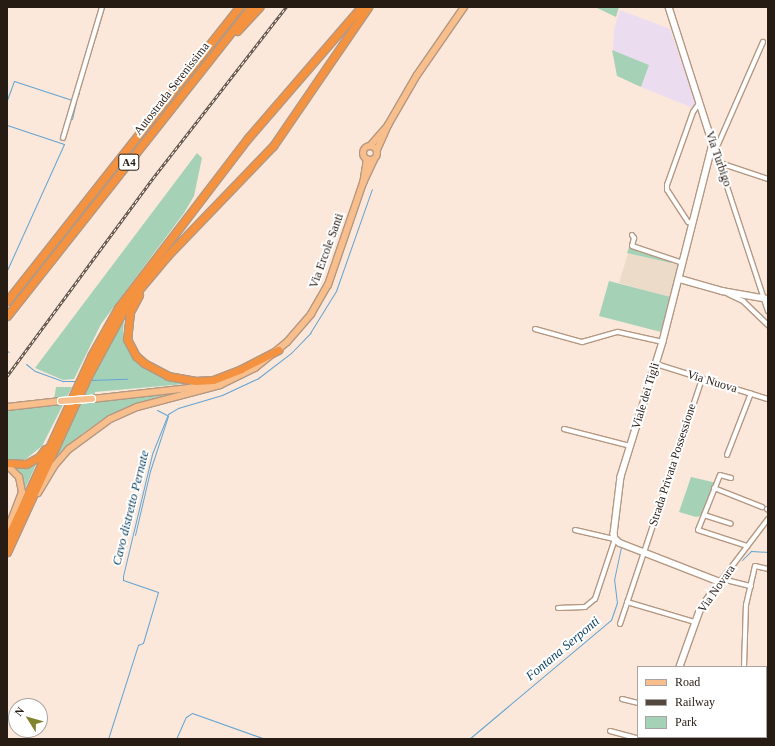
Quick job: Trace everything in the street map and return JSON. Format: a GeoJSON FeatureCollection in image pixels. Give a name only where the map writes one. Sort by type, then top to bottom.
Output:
{"type":"FeatureCollection","features":[{"type":"Feature","properties":{"kind":"highway"},"geometry":{"type":"LineString","coordinates":[[225,25],[235,7]]}},
{"type":"Feature","properties":{"kind":"highway","name":"Autostrada Serenissima"},"geometry":{"type":"LineString","coordinates":[[7,301],[239,7]]}},
{"type":"Feature","properties":{"kind":"highway","name":"Autostrada Serenissima"},"geometry":{"type":"LineString","coordinates":[[7,316],[251,7]]}},
{"type":"Feature","properties":{"kind":"highway"},"geometry":{"type":"LineString","coordinates":[[219,48],[259,7]]}},
{"type":"Feature","properties":{"kind":"highway"},"geometry":{"type":"LineString","coordinates":[[7,464],[26,464],[39,457],[127,304],[168,255],[273,146],[366,7]]}},
{"type":"Feature","properties":{"kind":"highway"},"geometry":{"type":"LineString","coordinates":[[7,552],[103,333],[131,289],[248,138],[366,7]]}},
{"type":"Feature","properties":{"kind":"highway"},"geometry":{"type":"LineString","coordinates":[[168,255],[134,302],[127,321],[127,338],[129,346],[144,363],[168,376],[195,381],[213,380],[241,369],[278,350]]}},
{"type":"Feature","properties":{"kind":"highway"},"geometry":{"type":"LineString","coordinates":[[7,539],[68,407]]}},
{"type":"Feature","properties":{"kind":"main road"},"geometry":{"type":"LineString","coordinates":[[388,125],[370,146],[377,150],[388,125],[417,75],[464,7]]}},
{"type":"Feature","properties":{"kind":"main road","name":"Via Turbigo"},"geometry":{"type":"LineString","coordinates":[[669,7],[714,146]]}},
{"type":"Feature","properties":{"kind":"main road","name":"Via Ercole Santi"},"geometry":{"type":"LineString","coordinates":[[363,184],[367,159],[364,151],[370,146]]}},
{"type":"Feature","properties":{"kind":"main road","name":"Viale dei Tigli"},"geometry":{"type":"LineString","coordinates":[[615,539],[621,477],[663,342],[714,146]]}},
{"type":"Feature","properties":{"kind":"main road","name":"Via Ercole Santi"},"geometry":{"type":"LineString","coordinates":[[278,350],[305,323],[328,285],[363,184],[377,150]]}},
{"type":"Feature","properties":{"kind":"main road"},"geometry":{"type":"LineString","coordinates":[[367,159],[374,159]]}},
{"type":"Feature","properties":{"kind":"main road"},"geometry":{"type":"LineString","coordinates":[[680,279],[743,298],[766,299]]}},
{"type":"Feature","properties":{"kind":"main road"},"geometry":{"type":"LineString","coordinates":[[7,407],[189,388],[222,381],[244,371],[278,350]]}},
{"type":"Feature","properties":{"kind":"main road"},"geometry":{"type":"LineString","coordinates":[[7,552],[19,534],[45,479],[69,449],[90,431],[130,409],[220,385],[255,368],[278,350]]}},
{"type":"Feature","properties":{"kind":"main road"},"geometry":{"type":"LineString","coordinates":[[7,464],[19,477],[22,492],[7,531]]}},
{"type":"Feature","properties":{"kind":"main road"},"geometry":{"type":"LineString","coordinates":[[615,539],[720,582]]}},
{"type":"Feature","properties":{"kind":"main road","name":"Via Novara"},"geometry":{"type":"LineString","coordinates":[[680,666],[695,622],[720,582]]}},
{"type":"Feature","properties":{"kind":"street"},"geometry":{"type":"LineString","coordinates":[[63,138],[102,7]]}},
{"type":"Feature","properties":{"kind":"street"},"geometry":{"type":"LineString","coordinates":[[714,146],[763,42]]}},
{"type":"Feature","properties":{"kind":"street"},"geometry":{"type":"LineString","coordinates":[[693,224],[688,222],[667,190],[666,185],[693,112],[700,102]]}},
{"type":"Feature","properties":{"kind":"street","name":"Via Turbigo"},"geometry":{"type":"LineString","coordinates":[[714,146],[766,299],[768,311]]}},
{"type":"Feature","properties":{"kind":"street"},"geometry":{"type":"LineString","coordinates":[[720,163],[768,179]]}},
{"type":"Feature","properties":{"kind":"street"},"geometry":{"type":"LineString","coordinates":[[632,235],[634,238],[632,246],[683,263]]}},
{"type":"Feature","properties":{"kind":"street"},"geometry":{"type":"LineString","coordinates":[[743,298],[768,325]]}},
{"type":"Feature","properties":{"kind":"street"},"geometry":{"type":"LineString","coordinates":[[535,329],[582,342],[618,332],[663,342]]}},
{"type":"Feature","properties":{"kind":"street","name":"Via Nuova"},"geometry":{"type":"LineString","coordinates":[[656,364],[768,399]]}},
{"type":"Feature","properties":{"kind":"street","name":"Strada Privata Possessione"},"geometry":{"type":"LineString","coordinates":[[620,624],[702,378]]}},
{"type":"Feature","properties":{"kind":"street"},"geometry":{"type":"LineString","coordinates":[[727,455],[751,394]]}},
{"type":"Feature","properties":{"kind":"street"},"geometry":{"type":"LineString","coordinates":[[564,429],[630,446]]}},
{"type":"Feature","properties":{"kind":"street"},"geometry":{"type":"LineString","coordinates":[[731,478],[720,475],[698,530],[748,546]]}},
{"type":"Feature","properties":{"kind":"street"},"geometry":{"type":"LineString","coordinates":[[714,488],[762,507]]}},
{"type":"Feature","properties":{"kind":"street"},"geometry":{"type":"LineString","coordinates":[[704,514],[731,524]]}},
{"type":"Feature","properties":{"kind":"street","name":"Via Novara"},"geometry":{"type":"LineString","coordinates":[[720,582],[768,519]]}},
{"type":"Feature","properties":{"kind":"street"},"geometry":{"type":"LineString","coordinates":[[558,608],[585,607],[595,599],[615,539],[611,540],[575,530]]}},
{"type":"Feature","properties":{"kind":"street"},"geometry":{"type":"LineString","coordinates":[[744,666],[746,605],[755,566],[768,569]]}},
{"type":"Feature","properties":{"kind":"street"},"geometry":{"type":"LineString","coordinates":[[720,582],[751,586]]}},
{"type":"Feature","properties":{"kind":"street"},"geometry":{"type":"LineString","coordinates":[[627,602],[695,622]]}},
{"type":"Feature","properties":{"kind":"street"},"geometry":{"type":"LineString","coordinates":[[622,699],[637,703]]}},
{"type":"Feature","properties":{"kind":"street"},"geometry":{"type":"LineString","coordinates":[[610,731],[639,739]]}},
{"type":"Feature","properties":{"kind":"shaded area"},"geometry":{"type":"Polygon","coordinates":[[[620,10],[670,29],[695,101],[693,108],[641,87],[649,65],[613,51],[614,29],[620,10]]]}},
{"type":"Feature","properties":{"kind":"shaded area"},"geometry":{"type":"Polygon","coordinates":[[[628,253],[679,265],[671,297],[619,283],[628,253]]]}},
{"type":"Feature","properties":{"kind":"green space"},"geometry":{"type":"Polygon","coordinates":[[[595,7],[619,7],[616,17],[595,7]]]}},
{"type":"Feature","properties":{"kind":"green space"},"geometry":{"type":"Polygon","coordinates":[[[612,50],[649,65],[641,87],[617,76],[612,50]]]}},
{"type":"Feature","properties":{"kind":"green space"},"geometry":{"type":"Polygon","coordinates":[[[197,153],[202,158],[194,196],[184,213],[101,324],[74,379],[63,380],[35,368],[197,153]]]}},
{"type":"Feature","properties":{"kind":"green space"},"geometry":{"type":"Polygon","coordinates":[[[629,247],[671,262],[671,263],[627,253],[629,247]]]}},
{"type":"Feature","properties":{"kind":"green space"},"geometry":{"type":"Polygon","coordinates":[[[609,281],[671,297],[661,332],[599,316],[609,281]]]}},
{"type":"Feature","properties":{"kind":"green space"},"geometry":{"type":"Polygon","coordinates":[[[124,315],[123,336],[128,350],[139,364],[172,380],[196,383],[95,392],[95,402],[174,393],[139,403],[103,419],[83,433],[52,463],[107,347],[124,315]]]}},
{"type":"Feature","properties":{"kind":"green space"},"geometry":{"type":"Polygon","coordinates":[[[56,387],[72,387],[42,446],[26,459],[16,462],[7,459],[7,410],[53,406],[56,387]]]}},
{"type":"Feature","properties":{"kind":"green space"},"geometry":{"type":"Polygon","coordinates":[[[38,460],[25,489],[21,477],[13,467],[26,466],[38,460]]]}},
{"type":"Feature","properties":{"kind":"green space"},"geometry":{"type":"Polygon","coordinates":[[[691,477],[717,483],[704,515],[696,517],[679,512],[691,477]]]}},
{"type":"Feature","properties":{"kind":"waterway","name":"Cavo distretto Pernate"},"geometry":{"type":"LineString","coordinates":[[95,38],[104,7]]}},
{"type":"Feature","properties":{"kind":"waterway","name":"Cavo distretto Pernate"},"geometry":{"type":"LineString","coordinates":[[7,100],[14,81],[72,100]]}},
{"type":"Feature","properties":{"kind":"waterway","name":"Cavo distretto Pernate"},"geometry":{"type":"LineString","coordinates":[[75,101],[79,93]]}},
{"type":"Feature","properties":{"kind":"waterway","name":"Cavo distretto Pernate"},"geometry":{"type":"LineString","coordinates":[[72,119],[76,102]]}},
{"type":"Feature","properties":{"kind":"waterway","name":"Cavo distretto Pernate"},"geometry":{"type":"LineString","coordinates":[[7,125],[64,144],[7,270]]}},
{"type":"Feature","properties":{"kind":"waterway","name":"Cavo distretto Pernate"},"geometry":{"type":"LineString","coordinates":[[108,739],[138,645],[143,643],[158,592],[123,580],[123,576],[152,454],[168,414],[178,408],[222,395],[257,379],[291,353],[310,333],[336,291],[372,189]]}},
{"type":"Feature","properties":{"kind":"waterway","name":"Cavo distretto Pernate"},"geometry":{"type":"LineString","coordinates":[[26,364],[35,371],[63,381],[77,381]]}},
{"type":"Feature","properties":{"kind":"waterway","name":"Cavo distretto Pernate"},"geometry":{"type":"LineString","coordinates":[[90,380],[127,379]]}},
{"type":"Feature","properties":{"kind":"waterway","name":"Cavo distretto Pernate"},"geometry":{"type":"LineString","coordinates":[[157,410],[167,415]]}},
{"type":"Feature","properties":{"kind":"waterway","name":"Cavo distretto Pernate"},"geometry":{"type":"LineString","coordinates":[[135,535],[150,471],[168,416]]}},
{"type":"Feature","properties":{"kind":"waterway","name":"Fontana Serponti"},"geometry":{"type":"LineString","coordinates":[[469,739],[611,620],[617,603],[614,580],[621,547]]}},
{"type":"Feature","properties":{"kind":"waterway","name":"Fontana Serponti"},"geometry":{"type":"LineString","coordinates":[[742,560],[751,551],[768,552]]}},
{"type":"Feature","properties":{"kind":"waterway","name":"Fontana Serponti"},"geometry":{"type":"LineString","coordinates":[[176,739],[186,717],[192,713],[265,739]]}},
{"type":"Feature","properties":{"kind":"railway"},"geometry":{"type":"LineString","coordinates":[[7,376],[153,178],[286,7]]}}]}
